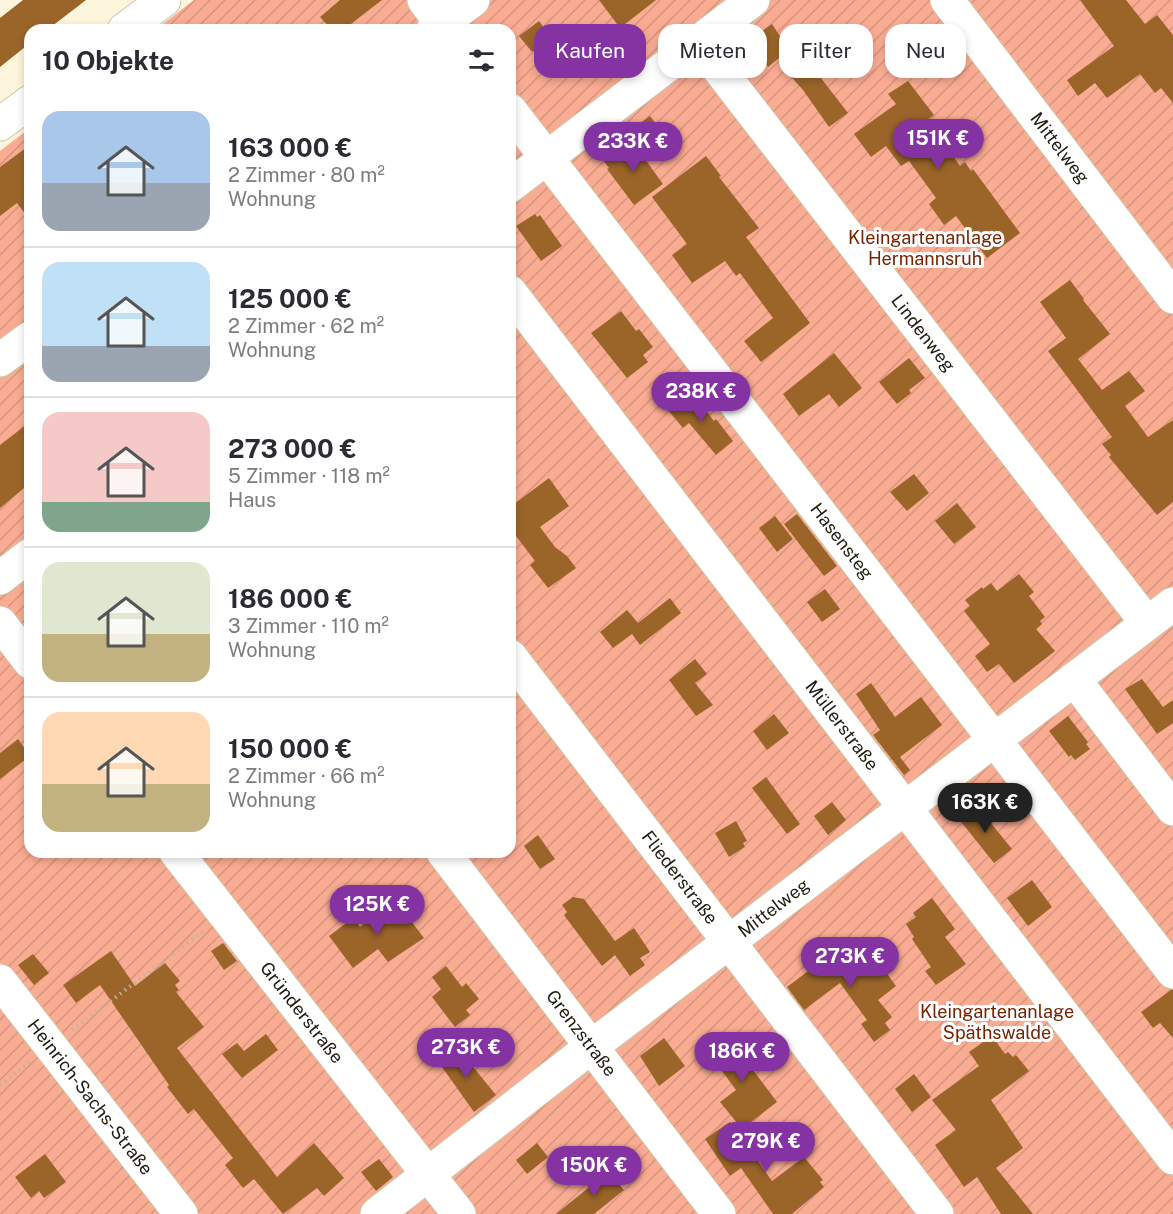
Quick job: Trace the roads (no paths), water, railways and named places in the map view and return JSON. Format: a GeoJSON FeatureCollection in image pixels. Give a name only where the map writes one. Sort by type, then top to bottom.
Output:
{"type":"FeatureCollection","features":[{"type":"Feature","properties":{"kind":"street"},"geometry":{"type":"LineString","coordinates":[[132,24],[164,0]]}},
{"type":"Feature","properties":{"kind":"street"},"geometry":{"type":"LineString","coordinates":[[436,21],[473,0]]}},
{"type":"Feature","properties":{"kind":"street"},"geometry":{"type":"LineString","coordinates":[[722,24],[753,0]]}},
{"type":"Feature","properties":{"kind":"street","name":"Mittelweg"},"geometry":{"type":"LineString","coordinates":[[947,0],[1173,297]]}},
{"type":"Feature","properties":{"kind":"street"},"geometry":{"type":"LineString","coordinates":[[516,182],[658,73]]}},
{"type":"Feature","properties":{"kind":"street","name":"Lindenweg"},"geometry":{"type":"LineString","coordinates":[[726,78],[1147,622]]}},
{"type":"Feature","properties":{"kind":"street"},"geometry":{"type":"LineString","coordinates":[[0,124],[24,106]]}},
{"type":"Feature","properties":{"kind":"street","name":"Hasensteg"},"geometry":{"type":"LineString","coordinates":[[516,118],[1173,972]]}},
{"type":"Feature","properties":{"kind":"street","name":"Müllerstraße"},"geometry":{"type":"LineString","coordinates":[[516,300],[1173,1158]]}},
{"type":"Feature","properties":{"kind":"street"},"geometry":{"type":"LineString","coordinates":[[0,360],[24,342]]}},
{"type":"Feature","properties":{"kind":"street"},"geometry":{"type":"LineString","coordinates":[[0,578],[24,560]]}},
{"type":"Feature","properties":{"kind":"street","name":"Mittelweg"},"geometry":{"type":"LineString","coordinates":[[376,1214],[591,1047],[1173,604]]}},
{"type":"Feature","properties":{"kind":"street"},"geometry":{"type":"LineString","coordinates":[[0,623],[24,654]]}},
{"type":"Feature","properties":{"kind":"street","name":"Fliederstraße"},"geometry":{"type":"LineString","coordinates":[[516,664],[937,1214]]}},
{"type":"Feature","properties":{"kind":"street"},"geometry":{"type":"LineString","coordinates":[[1074,679],[1173,809]]}},
{"type":"Feature","properties":{"kind":"street","name":"Gründerstraße"},"geometry":{"type":"LineString","coordinates":[[181,858],[459,1214]]}},
{"type":"Feature","properties":{"kind":"street","name":"Grenzstraße"},"geometry":{"type":"LineString","coordinates":[[448,858],[719,1214]]}},
{"type":"Feature","properties":{"kind":"street","name":"Heinrich-Sachs-Straße"},"geometry":{"type":"LineString","coordinates":[[0,981],[181,1214]]}},
{"type":"Feature","properties":{"kind":"park label","name":"Kleingartenanlage Hermannsruh"},"geometry":{"type":"Point","coordinates":[925,248]}},
{"type":"Feature","properties":{"kind":"park label","name":"Kleingartenanlage Späthswalde"},"geometry":{"type":"Point","coordinates":[997,1022]}}]}
